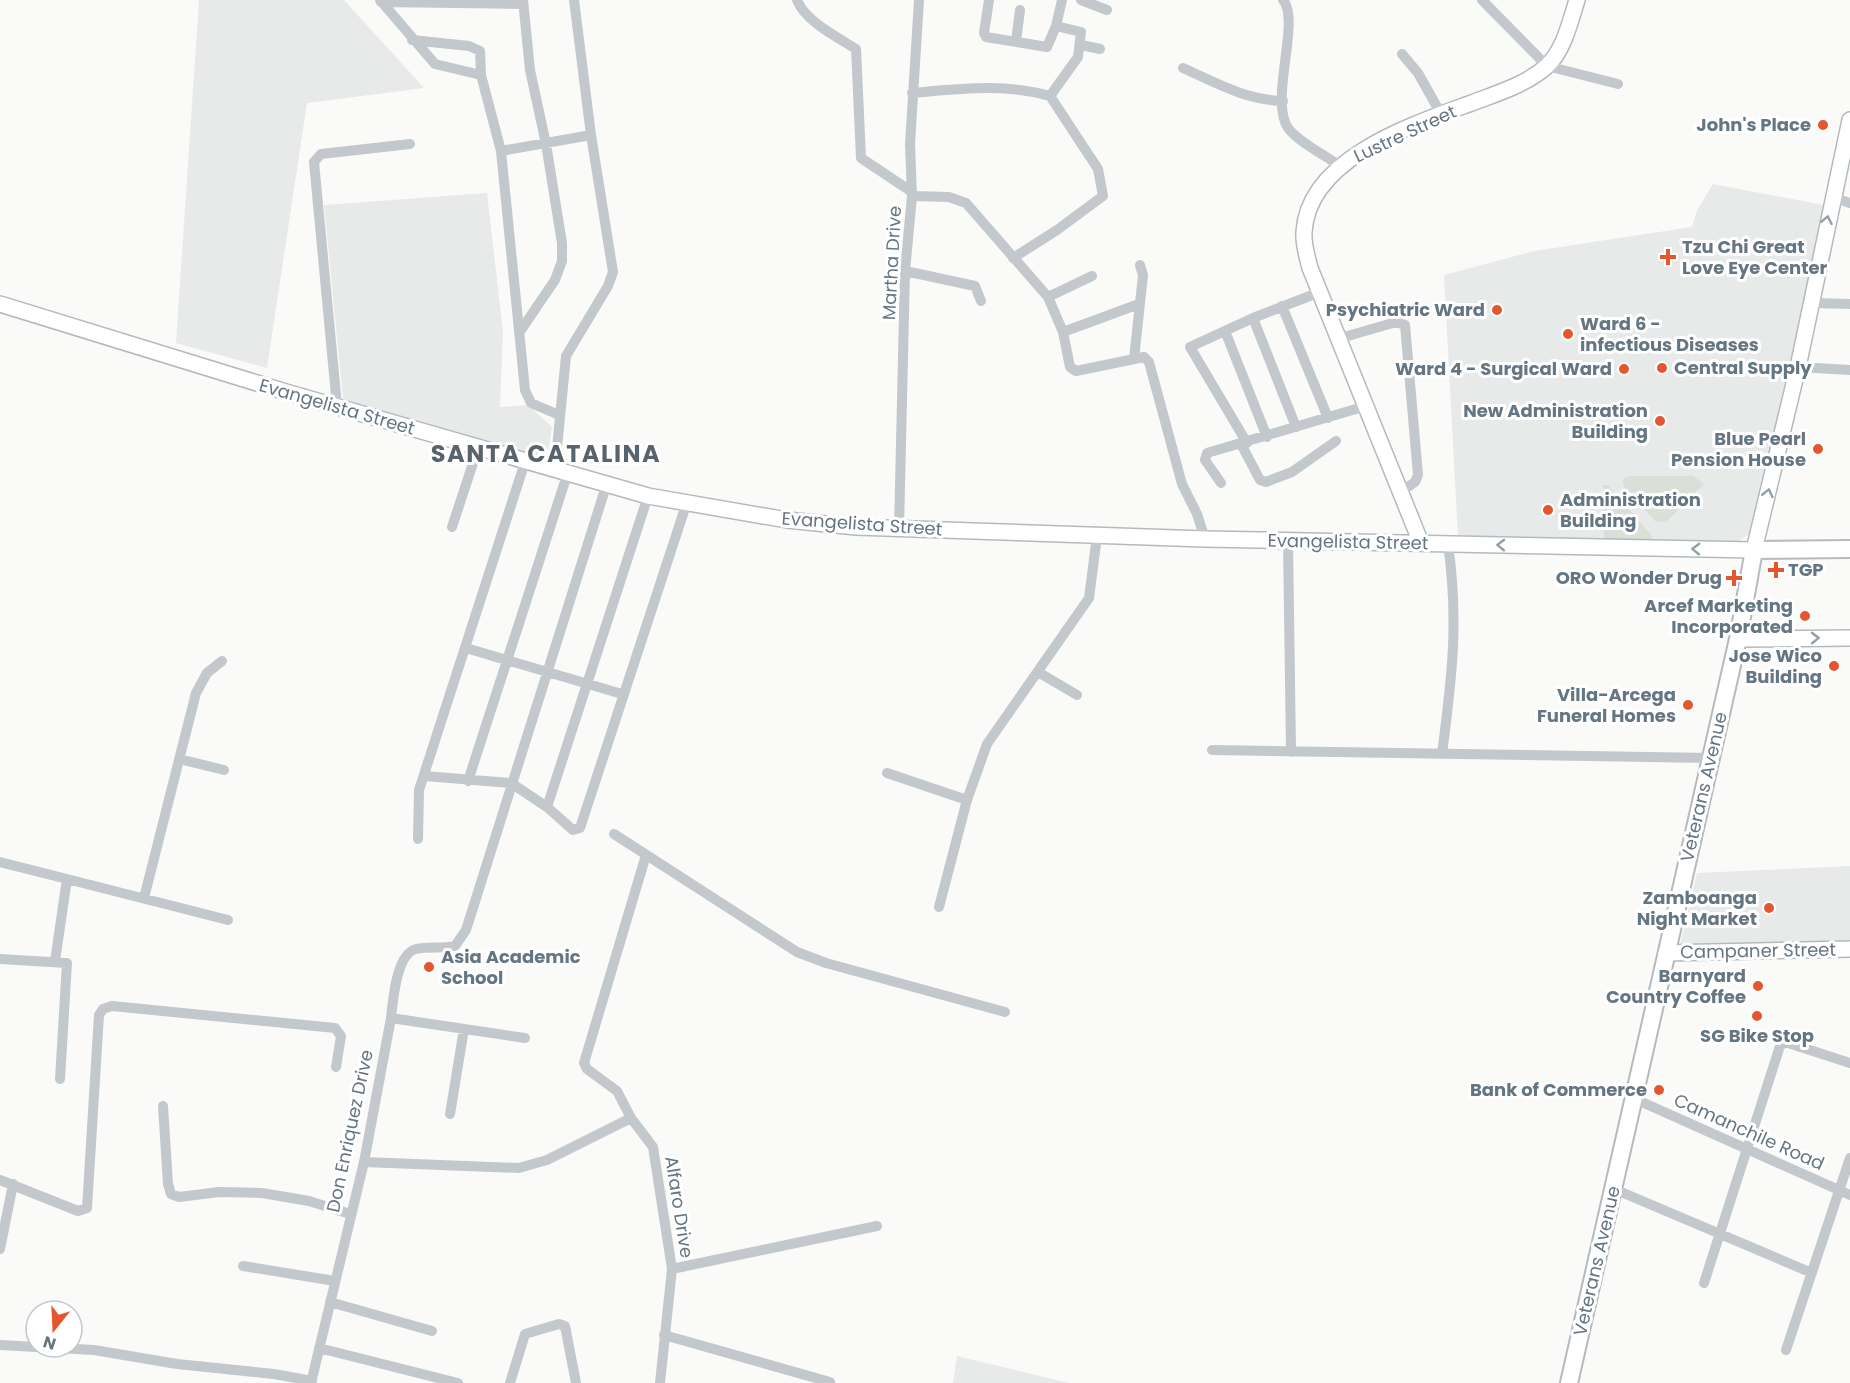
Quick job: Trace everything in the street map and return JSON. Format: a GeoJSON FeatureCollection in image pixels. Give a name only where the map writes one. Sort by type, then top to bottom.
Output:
{"type":"FeatureCollection","features":[{"type":"Feature","properties":{"kind":"main road","name":"Lustre Street"},"geometry":{"type":"LineString","coordinates":[[1421,543],[1341,338],[1320,292],[1306,253],[1305,224],[1317,191],[1340,166],[1360,152],[1441,114],[1529,79],[1547,66],[1562,44],[1577,0]]}},
{"type":"Feature","properties":{"kind":"main road","name":"Veterans Avenue"},"geometry":{"type":"LineString","coordinates":[[1569,1383],[1738,639],[1754,550],[1798,367],[1850,120]]}},
{"type":"Feature","properties":{"kind":"main road","name":"Evangelista Street"},"geometry":{"type":"LineString","coordinates":[[0,304],[478,448],[526,459],[648,496],[787,520],[898,529],[1097,536],[1754,550]]}},
{"type":"Feature","properties":{"kind":"main road"},"geometry":{"type":"LineString","coordinates":[[1754,550],[1850,549]]}},
{"type":"Feature","properties":{"kind":"main road"},"geometry":{"type":"LineString","coordinates":[[1738,639],[1850,638]]}},
{"type":"Feature","properties":{"kind":"main road","name":"Campaner Street"},"geometry":{"type":"LineString","coordinates":[[1666,953],[1850,949]]}},
{"type":"Feature","properties":{"kind":"street"},"geometry":{"type":"LineString","coordinates":[[468,781],[509,661],[561,470],[559,415],[567,356],[608,286],[613,273],[591,135],[574,0]]}},
{"type":"Feature","properties":{"kind":"street"},"geometry":{"type":"LineString","coordinates":[[797,0],[800,7],[830,33],[856,49],[861,158],[912,194],[949,196],[966,203],[1048,297],[1063,332],[1070,367],[1076,370],[1144,357],[1149,362],[1182,484],[1197,514],[1205,539]]}},
{"type":"Feature","properties":{"kind":"street","name":"Martha Drive"},"geometry":{"type":"LineString","coordinates":[[898,529],[905,271],[912,194],[912,93],[919,0]]}},
{"type":"Feature","properties":{"kind":"street"},"geometry":{"type":"LineString","coordinates":[[989,0],[984,35],[1047,47],[1056,26],[1062,0]]}},
{"type":"Feature","properties":{"kind":"street"},"geometry":{"type":"LineString","coordinates":[[1081,0],[1107,10]]}},
{"type":"Feature","properties":{"kind":"street"},"geometry":{"type":"LineString","coordinates":[[1283,0],[1288,11],[1283,101],[1287,127],[1340,166]]}},
{"type":"Feature","properties":{"kind":"street"},"geometry":{"type":"LineString","coordinates":[[1482,0],[1547,66],[1618,84]]}},
{"type":"Feature","properties":{"kind":"street"},"geometry":{"type":"LineString","coordinates":[[381,1],[523,2],[530,70],[546,144],[562,243],[562,261],[555,280],[521,330]]}},
{"type":"Feature","properties":{"kind":"street"},"geometry":{"type":"LineString","coordinates":[[381,1],[412,40],[435,64],[481,75]]}},
{"type":"Feature","properties":{"kind":"street"},"geometry":{"type":"LineString","coordinates":[[1016,41],[1020,10]]}},
{"type":"Feature","properties":{"kind":"street"},"geometry":{"type":"LineString","coordinates":[[1050,96],[1078,57],[1081,45],[1081,32],[1056,26]]}},
{"type":"Feature","properties":{"kind":"street"},"geometry":{"type":"LineString","coordinates":[[412,40],[477,48],[480,51],[481,75],[501,151],[528,398],[531,403],[559,415]]}},
{"type":"Feature","properties":{"kind":"street"},"geometry":{"type":"LineString","coordinates":[[1081,45],[1100,49]]}},
{"type":"Feature","properties":{"kind":"street"},"geometry":{"type":"LineString","coordinates":[[1402,54],[1418,74],[1441,114]]}},
{"type":"Feature","properties":{"kind":"street"},"geometry":{"type":"LineString","coordinates":[[1183,68],[1235,92],[1261,100],[1283,101]]}},
{"type":"Feature","properties":{"kind":"street"},"geometry":{"type":"LineString","coordinates":[[912,93],[1002,87],[1029,90],[1050,96],[1098,169],[1103,196],[1058,230],[1013,258]]}},
{"type":"Feature","properties":{"kind":"street"},"geometry":{"type":"LineString","coordinates":[[501,151],[591,135]]}},
{"type":"Feature","properties":{"kind":"street"},"geometry":{"type":"LineString","coordinates":[[337,406],[314,162],[321,154],[410,144]]}},
{"type":"Feature","properties":{"kind":"street"},"geometry":{"type":"LineString","coordinates":[[1832,197],[1850,203]]}},
{"type":"Feature","properties":{"kind":"street"},"geometry":{"type":"LineString","coordinates":[[1134,359],[1138,304],[1143,275],[1140,265]]}},
{"type":"Feature","properties":{"kind":"street"},"geometry":{"type":"LineString","coordinates":[[905,271],[975,286],[981,301]]}},
{"type":"Feature","properties":{"kind":"street"},"geometry":{"type":"LineString","coordinates":[[1048,297],[1092,276]]}},
{"type":"Feature","properties":{"kind":"street"},"geometry":{"type":"LineString","coordinates":[[1320,292],[1192,344],[1190,351],[1244,444],[1260,480],[1266,482],[1292,472],[1336,441]]}},
{"type":"Feature","properties":{"kind":"street"},"geometry":{"type":"LineString","coordinates":[[1812,303],[1850,304]]}},
{"type":"Feature","properties":{"kind":"street"},"geometry":{"type":"LineString","coordinates":[[1063,332],[1138,304]]}},
{"type":"Feature","properties":{"kind":"street"},"geometry":{"type":"LineString","coordinates":[[1282,306],[1328,418]]}},
{"type":"Feature","properties":{"kind":"street"},"geometry":{"type":"LineString","coordinates":[[1253,318],[1296,427]]}},
{"type":"Feature","properties":{"kind":"street"},"geometry":{"type":"LineString","coordinates":[[1341,338],[1396,322],[1405,325],[1418,475],[1415,482],[1402,491]]}},
{"type":"Feature","properties":{"kind":"street"},"geometry":{"type":"LineString","coordinates":[[1224,331],[1267,437]]}},
{"type":"Feature","properties":{"kind":"street"},"geometry":{"type":"LineString","coordinates":[[1798,367],[1850,370]]}},
{"type":"Feature","properties":{"kind":"street"},"geometry":{"type":"LineString","coordinates":[[1221,483],[1205,460],[1205,456],[1366,406]]}},
{"type":"Feature","properties":{"kind":"street"},"geometry":{"type":"LineString","coordinates":[[452,527],[478,448]]}},
{"type":"Feature","properties":{"kind":"street"},"geometry":{"type":"LineString","coordinates":[[418,838],[417,804],[526,459]]}},
{"type":"Feature","properties":{"kind":"street"},"geometry":{"type":"LineString","coordinates":[[511,783],[607,483]]}},
{"type":"Feature","properties":{"kind":"street"},"geometry":{"type":"LineString","coordinates":[[547,807],[648,496]]}},
{"type":"Feature","properties":{"kind":"street"},"geometry":{"type":"LineString","coordinates":[[425,776],[511,783],[547,807],[573,830],[580,828],[622,694],[687,502]]}},
{"type":"Feature","properties":{"kind":"street"},"geometry":{"type":"LineString","coordinates":[[939,906],[967,800],[987,744],[1089,598],[1097,536]]}},
{"type":"Feature","properties":{"kind":"street"},"geometry":{"type":"LineString","coordinates":[[1288,540],[1291,752]]}},
{"type":"Feature","properties":{"kind":"street"},"geometry":{"type":"LineString","coordinates":[[1442,754],[1455,632],[1454,585],[1448,544]]}},
{"type":"Feature","properties":{"kind":"street"},"geometry":{"type":"LineString","coordinates":[[466,648],[622,694]]}},
{"type":"Feature","properties":{"kind":"street"},"geometry":{"type":"LineString","coordinates":[[144,898],[198,688],[207,673],[222,661]]}},
{"type":"Feature","properties":{"kind":"street"},"geometry":{"type":"LineString","coordinates":[[1038,672],[1077,695]]}},
{"type":"Feature","properties":{"kind":"street"},"geometry":{"type":"LineString","coordinates":[[1212,750],[1711,758]]}},
{"type":"Feature","properties":{"kind":"street"},"geometry":{"type":"LineString","coordinates":[[179,759],[224,770]]}},
{"type":"Feature","properties":{"kind":"street"},"geometry":{"type":"LineString","coordinates":[[886,773],[967,800]]}},
{"type":"Feature","properties":{"kind":"street","name":"Don Enriquez Drive"},"geometry":{"type":"LineString","coordinates":[[312,1382],[364,1162],[399,970],[408,953],[417,948],[455,946],[466,930],[511,783]]}},
{"type":"Feature","properties":{"kind":"street"},"geometry":{"type":"LineString","coordinates":[[614,834],[798,952],[826,963],[1005,1012]]}},
{"type":"Feature","properties":{"kind":"street","name":"Alfaro Drive"},"geometry":{"type":"LineString","coordinates":[[646,855],[584,1063],[587,1069],[617,1091],[631,1118],[653,1147],[672,1269],[660,1383]]}},
{"type":"Feature","properties":{"kind":"street"},"geometry":{"type":"LineString","coordinates":[[0,862],[228,920]]}},
{"type":"Feature","properties":{"kind":"street"},"geometry":{"type":"LineString","coordinates":[[55,961],[67,879]]}},
{"type":"Feature","properties":{"kind":"street"},"geometry":{"type":"LineString","coordinates":[[0,959],[64,962],[68,967],[60,1079]]}},
{"type":"Feature","properties":{"kind":"street"},"geometry":{"type":"LineString","coordinates":[[0,1180],[78,1211],[87,1208],[99,1015],[103,1008],[112,1006],[335,1028],[341,1036],[336,1067]]}},
{"type":"Feature","properties":{"kind":"street"},"geometry":{"type":"LineString","coordinates":[[391,1018],[525,1038]]}},
{"type":"Feature","properties":{"kind":"street"},"geometry":{"type":"LineString","coordinates":[[450,1114],[464,1029]]}},
{"type":"Feature","properties":{"kind":"street"},"geometry":{"type":"LineString","coordinates":[[1704,1283],[1718,1233],[1783,1042],[1850,1063]]}},
{"type":"Feature","properties":{"kind":"street","name":"Camanchile Road"},"geometry":{"type":"LineString","coordinates":[[1635,1099],[1850,1195]]}},
{"type":"Feature","properties":{"kind":"street"},"geometry":{"type":"LineString","coordinates":[[163,1106],[168,1184],[171,1194],[179,1197],[219,1192],[262,1193],[309,1201],[350,1214]]}},
{"type":"Feature","properties":{"kind":"street"},"geometry":{"type":"LineString","coordinates":[[364,1162],[519,1168],[547,1160],[631,1118]]}},
{"type":"Feature","properties":{"kind":"street"},"geometry":{"type":"LineString","coordinates":[[1786,1350],[1850,1158]]}},
{"type":"Feature","properties":{"kind":"street"},"geometry":{"type":"LineString","coordinates":[[0,1250],[13,1184]]}},
{"type":"Feature","properties":{"kind":"street"},"geometry":{"type":"LineString","coordinates":[[1614,1189],[1812,1273]]}},
{"type":"Feature","properties":{"kind":"street"},"geometry":{"type":"LineString","coordinates":[[672,1269],[877,1226]]}},
{"type":"Feature","properties":{"kind":"street"},"geometry":{"type":"LineString","coordinates":[[243,1266],[335,1281]]}},
{"type":"Feature","properties":{"kind":"street"},"geometry":{"type":"LineString","coordinates":[[330,1302],[432,1331]]}},
{"type":"Feature","properties":{"kind":"street"},"geometry":{"type":"LineString","coordinates":[[510,1383],[525,1334],[559,1324],[565,1326],[576,1383]]}},
{"type":"Feature","properties":{"kind":"street"},"geometry":{"type":"LineString","coordinates":[[664,1335],[830,1382]]}},
{"type":"Feature","properties":{"kind":"street"},"geometry":{"type":"LineString","coordinates":[[0,1345],[24,1346]]}},
{"type":"Feature","properties":{"kind":"street"},"geometry":{"type":"LineString","coordinates":[[319,1348],[458,1383]]}},
{"type":"Feature","properties":{"kind":"street"},"geometry":{"type":"LineString","coordinates":[[84,1349],[156,1361],[274,1374],[312,1382]]}},
{"type":"Feature","properties":{"kind":"shaded area"},"geometry":{"type":"Polygon","coordinates":[[[199,0],[344,0],[424,88],[307,103],[267,368],[176,343],[199,0]]]}},
{"type":"Feature","properties":{"kind":"shaded area"},"geometry":{"type":"Polygon","coordinates":[[[1713,184],[1824,205],[1808,294],[1750,533],[1738,542],[1458,537],[1444,275],[1534,251],[1692,227],[1697,210],[1713,184]]]}},
{"type":"Feature","properties":{"kind":"shaded area"},"geometry":{"type":"Polygon","coordinates":[[[487,193],[503,332],[500,407],[528,405],[552,427],[547,461],[343,399],[324,205],[487,193]]]}},
{"type":"Feature","properties":{"kind":"shaded area"},"geometry":{"type":"Polygon","coordinates":[[[1628,476],[1693,476],[1704,484],[1666,522],[1656,522],[1623,485],[1623,479],[1628,476]]]}},
{"type":"Feature","properties":{"kind":"shaded area"},"geometry":{"type":"Polygon","coordinates":[[[1603,485],[1608,485],[1652,536],[1652,541],[1604,539],[1603,485]]]}},
{"type":"Feature","properties":{"kind":"shaded area","name":"Zamboanga Night Market"},"geometry":{"type":"Polygon","coordinates":[[[1850,866],[1850,943],[1680,945],[1697,873],[1850,866]]]}},
{"type":"Feature","properties":{"kind":"shaded area"},"geometry":{"type":"Polygon","coordinates":[[[957,1356],[1069,1383],[953,1383],[957,1356]]]}},
{"type":"Feature","properties":{"kind":"place","name":"John's Place"},"geometry":{"type":"Point","coordinates":[1823,125]}},
{"type":"Feature","properties":{"kind":"place","name":"Tzu Chi Great Love Eye Center"},"geometry":{"type":"Point","coordinates":[1668,257]}},
{"type":"Feature","properties":{"kind":"place","name":"Psychiatric Ward"},"geometry":{"type":"Point","coordinates":[1497,310]}},
{"type":"Feature","properties":{"kind":"place","name":"Ward 6 - infectious Diseases"},"geometry":{"type":"Point","coordinates":[1568,334]}},
{"type":"Feature","properties":{"kind":"place","name":"Central Supply"},"geometry":{"type":"Point","coordinates":[1662,368]}},
{"type":"Feature","properties":{"kind":"place","name":"Ward 4 - Surgical Ward"},"geometry":{"type":"Point","coordinates":[1624,369]}},
{"type":"Feature","properties":{"kind":"place","name":"New Administration Building"},"geometry":{"type":"Point","coordinates":[1660,421]}},
{"type":"Feature","properties":{"kind":"place","name":"Blue Pearl Pension House"},"geometry":{"type":"Point","coordinates":[1818,449]}},
{"type":"Feature","properties":{"kind":"place","name":"Administration Building"},"geometry":{"type":"Point","coordinates":[1548,510]}},
{"type":"Feature","properties":{"kind":"place","name":"TGP"},"geometry":{"type":"Point","coordinates":[1776,570]}},
{"type":"Feature","properties":{"kind":"place","name":"ORO Wonder Drug"},"geometry":{"type":"Point","coordinates":[1734,578]}},
{"type":"Feature","properties":{"kind":"place","name":"Arcef Marketing Incorporated"},"geometry":{"type":"Point","coordinates":[1805,616]}},
{"type":"Feature","properties":{"kind":"place","name":"Jose Wico Building"},"geometry":{"type":"Point","coordinates":[1834,666]}},
{"type":"Feature","properties":{"kind":"place","name":"Villa-Arcega Funeral Homes"},"geometry":{"type":"Point","coordinates":[1688,705]}},
{"type":"Feature","properties":{"kind":"place","name":"Zamboanga Night Market"},"geometry":{"type":"Point","coordinates":[1769,908]}},
{"type":"Feature","properties":{"kind":"place","name":"Asia Academic School"},"geometry":{"type":"Point","coordinates":[429,967]}},
{"type":"Feature","properties":{"kind":"place","name":"Barnyard Country Coffee"},"geometry":{"type":"Point","coordinates":[1758,986]}},
{"type":"Feature","properties":{"kind":"place","name":"SG Bike Stop"},"geometry":{"type":"Point","coordinates":[1757,1016]}},
{"type":"Feature","properties":{"kind":"place","name":"Bank of Commerce"},"geometry":{"type":"Point","coordinates":[1659,1090]}},
{"type":"Feature","properties":{"kind":"district","name":"SANTA CATALINA"},"geometry":{"type":"Point","coordinates":[546,454]}}]}
